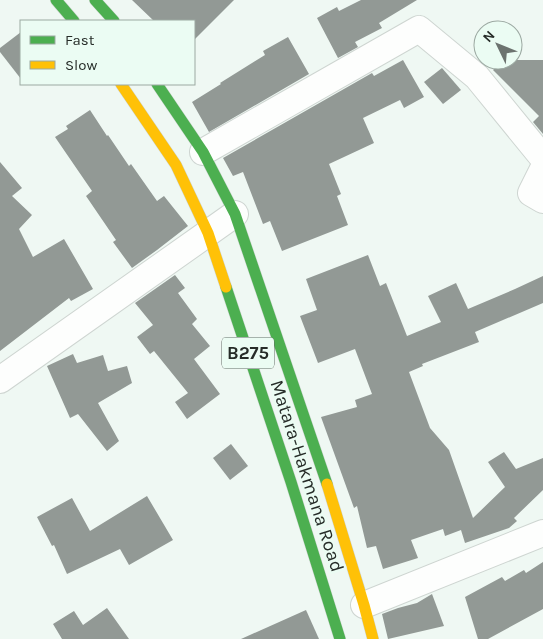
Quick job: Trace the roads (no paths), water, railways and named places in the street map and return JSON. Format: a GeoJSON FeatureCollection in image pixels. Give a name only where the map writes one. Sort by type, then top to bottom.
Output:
{"type":"FeatureCollection","features":[{"type":"Feature","properties":{"kind":"main road"},"geometry":{"type":"LineString","coordinates":[[56,0],[73,20]]}},
{"type":"Feature","properties":{"kind":"main road"},"geometry":{"type":"LineString","coordinates":[[95,0],[113,20]]}},
{"type":"Feature","properties":{"kind":"main road","name":"Matara-Hakmana Road"},"geometry":{"type":"LineString","coordinates":[[122,85],[176,165],[208,233],[291,482],[340,639]]}},
{"type":"Feature","properties":{"kind":"main road","name":"Matara-Hakmana Road"},"geometry":{"type":"LineString","coordinates":[[158,85],[203,152],[235,214],[322,471],[373,639]]}},
{"type":"Feature","properties":{"kind":"street"},"geometry":{"type":"LineString","coordinates":[[203,152],[419,29],[477,77],[543,158]]}},
{"type":"Feature","properties":{"kind":"street"},"geometry":{"type":"LineString","coordinates":[[543,169],[531,193],[543,200]]}},
{"type":"Feature","properties":{"kind":"street"},"geometry":{"type":"LineString","coordinates":[[0,380],[235,214]]}},
{"type":"Feature","properties":{"kind":"street"},"geometry":{"type":"LineString","coordinates":[[364,605],[543,533]]}}]}
